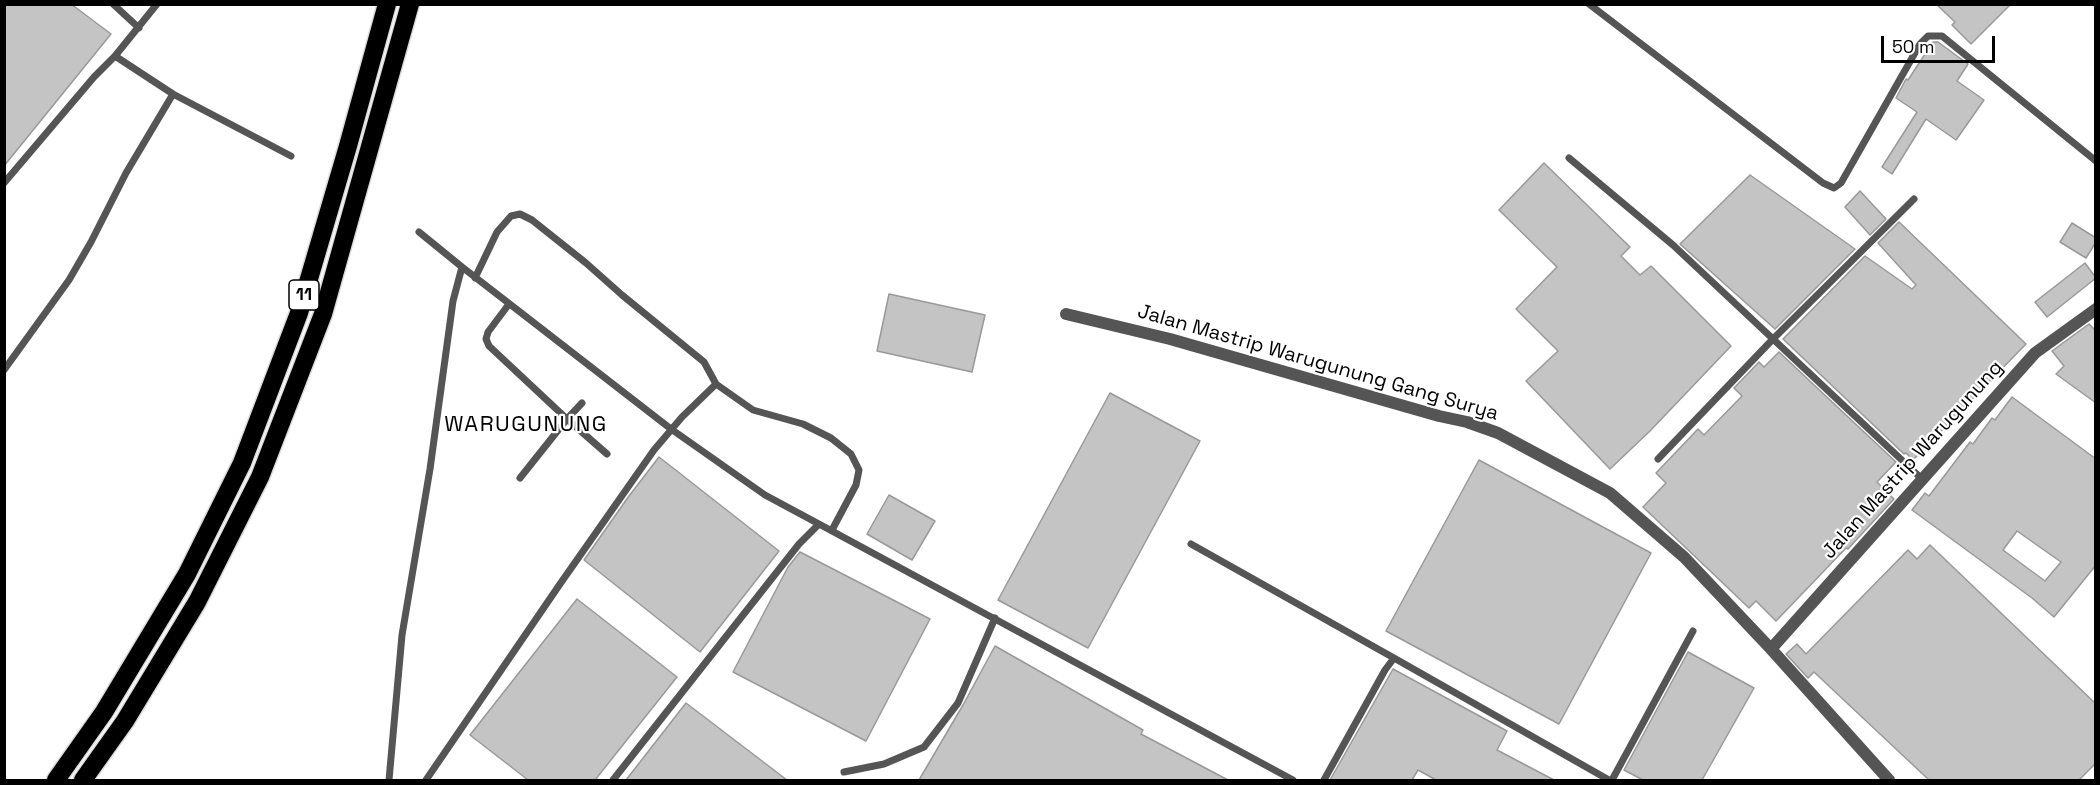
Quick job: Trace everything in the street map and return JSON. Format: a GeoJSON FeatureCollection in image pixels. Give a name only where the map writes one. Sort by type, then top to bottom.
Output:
{"type":"FeatureCollection","features":[{"type":"Feature","properties":{"kind":"highway","name":"11"},"geometry":{"type":"LineString","coordinates":[[56,780],[104,712],[187,574],[242,463],[299,313],[387,4]]}},
{"type":"Feature","properties":{"kind":"highway","name":"11"},"geometry":{"type":"LineString","coordinates":[[83,780],[125,721],[197,602],[260,477],[323,315],[410,4]]}},
{"type":"Feature","properties":{"kind":"street","name":"Jalan Mastrip Warugunung"},"geometry":{"type":"LineString","coordinates":[[1771,649],[2035,353],[2096,309]]}},
{"type":"Feature","properties":{"kind":"street","name":"Jalan Mastrip Warugunung Gang Surya"},"geometry":{"type":"LineString","coordinates":[[1066,314],[1170,339],[1467,422],[1498,434],[1610,493],[1684,557],[1889,780]]}},
{"type":"Feature","properties":{"kind":"lane"},"geometry":{"type":"LineString","coordinates":[[113,4],[139,28]]}},
{"type":"Feature","properties":{"kind":"lane"},"geometry":{"type":"LineString","coordinates":[[4,183],[139,28],[157,4]]}},
{"type":"Feature","properties":{"kind":"lane"},"geometry":{"type":"LineString","coordinates":[[1589,4],[1823,183],[1834,188],[1841,183],[1920,44],[1928,36],[1942,36],[2096,161]]}},
{"type":"Feature","properties":{"kind":"lane"},"geometry":{"type":"LineString","coordinates":[[115,56],[174,94],[291,156]]}},
{"type":"Feature","properties":{"kind":"lane"},"geometry":{"type":"LineString","coordinates":[[4,370],[69,280],[91,243],[126,173],[174,94]]}},
{"type":"Feature","properties":{"kind":"lane"},"geometry":{"type":"LineString","coordinates":[[1569,158],[1673,245],[1922,479]]}},
{"type":"Feature","properties":{"kind":"lane"},"geometry":{"type":"LineString","coordinates":[[1658,459],[1773,339],[1914,199]]}},
{"type":"Feature","properties":{"kind":"lane"},"geometry":{"type":"LineString","coordinates":[[475,278],[497,232],[511,216],[520,214],[532,220],[704,362],[716,384],[753,410],[803,424],[831,438],[850,454],[859,470],[855,485],[832,531]]}},
{"type":"Feature","properties":{"kind":"lane"},"geometry":{"type":"LineString","coordinates":[[419,232],[508,304],[671,429],[765,495],[1293,780]]}},
{"type":"Feature","properties":{"kind":"lane"},"geometry":{"type":"LineString","coordinates":[[388,780],[402,635],[430,469],[453,301],[462,267]]}},
{"type":"Feature","properties":{"kind":"lane"},"geometry":{"type":"LineString","coordinates":[[508,304],[488,332],[486,339],[489,346],[607,454]]}},
{"type":"Feature","properties":{"kind":"lane"},"geometry":{"type":"LineString","coordinates":[[426,780],[560,584],[671,429],[716,384]]}},
{"type":"Feature","properties":{"kind":"lane"},"geometry":{"type":"LineString","coordinates":[[520,478],[582,403]]}},
{"type":"Feature","properties":{"kind":"lane"},"geometry":{"type":"LineString","coordinates":[[613,780],[798,544],[819,524]]}},
{"type":"Feature","properties":{"kind":"lane"},"geometry":{"type":"LineString","coordinates":[[1191,544],[1611,780],[1693,631]]}},
{"type":"Feature","properties":{"kind":"lane"},"geometry":{"type":"LineString","coordinates":[[844,772],[884,764],[924,747],[958,703],[995,618]]}},
{"type":"Feature","properties":{"kind":"lane"},"geometry":{"type":"LineString","coordinates":[[1324,780],[1385,670],[1394,658]]}},
{"type":"Feature","properties":{"kind":"building"},"geometry":{"type":"Polygon","coordinates":[[[4,4],[71,4],[111,34],[4,166],[4,4]]]}},
{"type":"Feature","properties":{"kind":"building"},"geometry":{"type":"Polygon","coordinates":[[[1936,4],[2011,4],[1971,44],[1952,25],[1955,22],[1936,4]]]}},
{"type":"Feature","properties":{"kind":"building"},"geometry":{"type":"Polygon","coordinates":[[[1933,42],[1938,42],[1968,64],[1957,81],[1984,100],[1956,140],[1926,119],[1892,174],[1882,167],[1917,112],[1896,98],[1906,79],[1908,80],[1933,42]]]}},
{"type":"Feature","properties":{"kind":"building"},"geometry":{"type":"Polygon","coordinates":[[[1544,163],[1630,247],[1621,256],[1640,275],[1651,266],[1731,346],[1650,431],[1610,469],[1526,381],[1558,351],[1516,309],[1557,267],[1499,210],[1544,163]]]}},
{"type":"Feature","properties":{"kind":"building"},"geometry":{"type":"Polygon","coordinates":[[[1750,175],[1855,249],[1775,329],[1680,244],[1750,175]]]}},
{"type":"Feature","properties":{"kind":"building"},"geometry":{"type":"Polygon","coordinates":[[[1860,191],[1886,219],[1870,235],[1845,207],[1860,191]]]}},
{"type":"Feature","properties":{"kind":"building"},"geometry":{"type":"Polygon","coordinates":[[[1899,222],[2026,344],[1913,460],[1783,339],[1865,256],[1912,289],[1916,285],[1878,243],[1899,222]]]}},
{"type":"Feature","properties":{"kind":"building"},"geometry":{"type":"Polygon","coordinates":[[[2072,223],[2096,238],[2086,258],[2060,242],[2072,223]]]}},
{"type":"Feature","properties":{"kind":"building"},"geometry":{"type":"Polygon","coordinates":[[[2085,263],[2096,278],[2047,317],[2035,302],[2085,263]]]}},
{"type":"Feature","properties":{"kind":"building"},"geometry":{"type":"Polygon","coordinates":[[[889,294],[985,315],[972,372],[877,351],[889,294]]]}},
{"type":"Feature","properties":{"kind":"building"},"geometry":{"type":"Polygon","coordinates":[[[2089,324],[2096,331],[2096,403],[2056,374],[2064,366],[2052,351],[2089,324]]]}},
{"type":"Feature","properties":{"kind":"building"},"geometry":{"type":"Polygon","coordinates":[[[1779,352],[1896,462],[1877,482],[1894,499],[1776,621],[1756,601],[1749,608],[1643,507],[1666,483],[1656,473],[1698,429],[1704,435],[1742,396],[1734,388],[1759,362],[1764,367],[1779,352]]]}},
{"type":"Feature","properties":{"kind":"building"},"geometry":{"type":"Polygon","coordinates":[[[1110,393],[1200,441],[1088,648],[998,600],[1110,393]]]}},
{"type":"Feature","properties":{"kind":"building"},"geometry":{"type":"Polygon","coordinates":[[[2012,397],[2096,459],[2096,565],[2054,617],[2032,598],[1912,510],[1925,493],[1929,496],[1970,442],[1973,444],[1992,418],[1995,420],[2012,397]],[[2017,531],[2003,550],[2045,581],[2061,562],[2017,531]]]}},
{"type":"Feature","properties":{"kind":"building"},"geometry":{"type":"Polygon","coordinates":[[[659,457],[779,551],[700,652],[584,560],[659,457]]]}},
{"type":"Feature","properties":{"kind":"building"},"geometry":{"type":"Polygon","coordinates":[[[1479,460],[1651,553],[1559,724],[1386,631],[1479,460]]]}},
{"type":"Feature","properties":{"kind":"building"},"geometry":{"type":"Polygon","coordinates":[[[889,495],[935,521],[912,560],[867,534],[889,495]]]}},
{"type":"Feature","properties":{"kind":"building"},"geometry":{"type":"Polygon","coordinates":[[[1930,545],[2096,704],[2096,763],[2079,780],[1929,780],[1814,672],[1808,678],[1786,654],[1797,644],[1806,654],[1908,550],[1917,559],[1930,545]]]}},
{"type":"Feature","properties":{"kind":"building"},"geometry":{"type":"Polygon","coordinates":[[[800,552],[930,619],[866,741],[733,672],[788,567],[800,552]]]}},
{"type":"Feature","properties":{"kind":"building"},"geometry":{"type":"Polygon","coordinates":[[[577,599],[677,677],[595,780],[528,780],[470,735],[577,599]]]}},
{"type":"Feature","properties":{"kind":"building"},"geometry":{"type":"Polygon","coordinates":[[[995,646],[1143,730],[1141,734],[1228,780],[919,780],[995,646]]]}},
{"type":"Feature","properties":{"kind":"building"},"geometry":{"type":"Polygon","coordinates":[[[1688,652],[1754,688],[1702,780],[1643,780],[1624,770],[1688,652]]]}},
{"type":"Feature","properties":{"kind":"building"},"geometry":{"type":"Polygon","coordinates":[[[1393,669],[1507,731],[1497,750],[1554,780],[1436,780],[1418,770],[1412,780],[1330,780],[1393,669]]]}},
{"type":"Feature","properties":{"kind":"building"},"geometry":{"type":"Polygon","coordinates":[[[686,703],[787,780],[626,780],[686,703]]]}},
{"type":"Feature","properties":{"kind":"district","name":"WARUGUNUNG"},"geometry":{"type":"Point","coordinates":[526,425]}}]}
